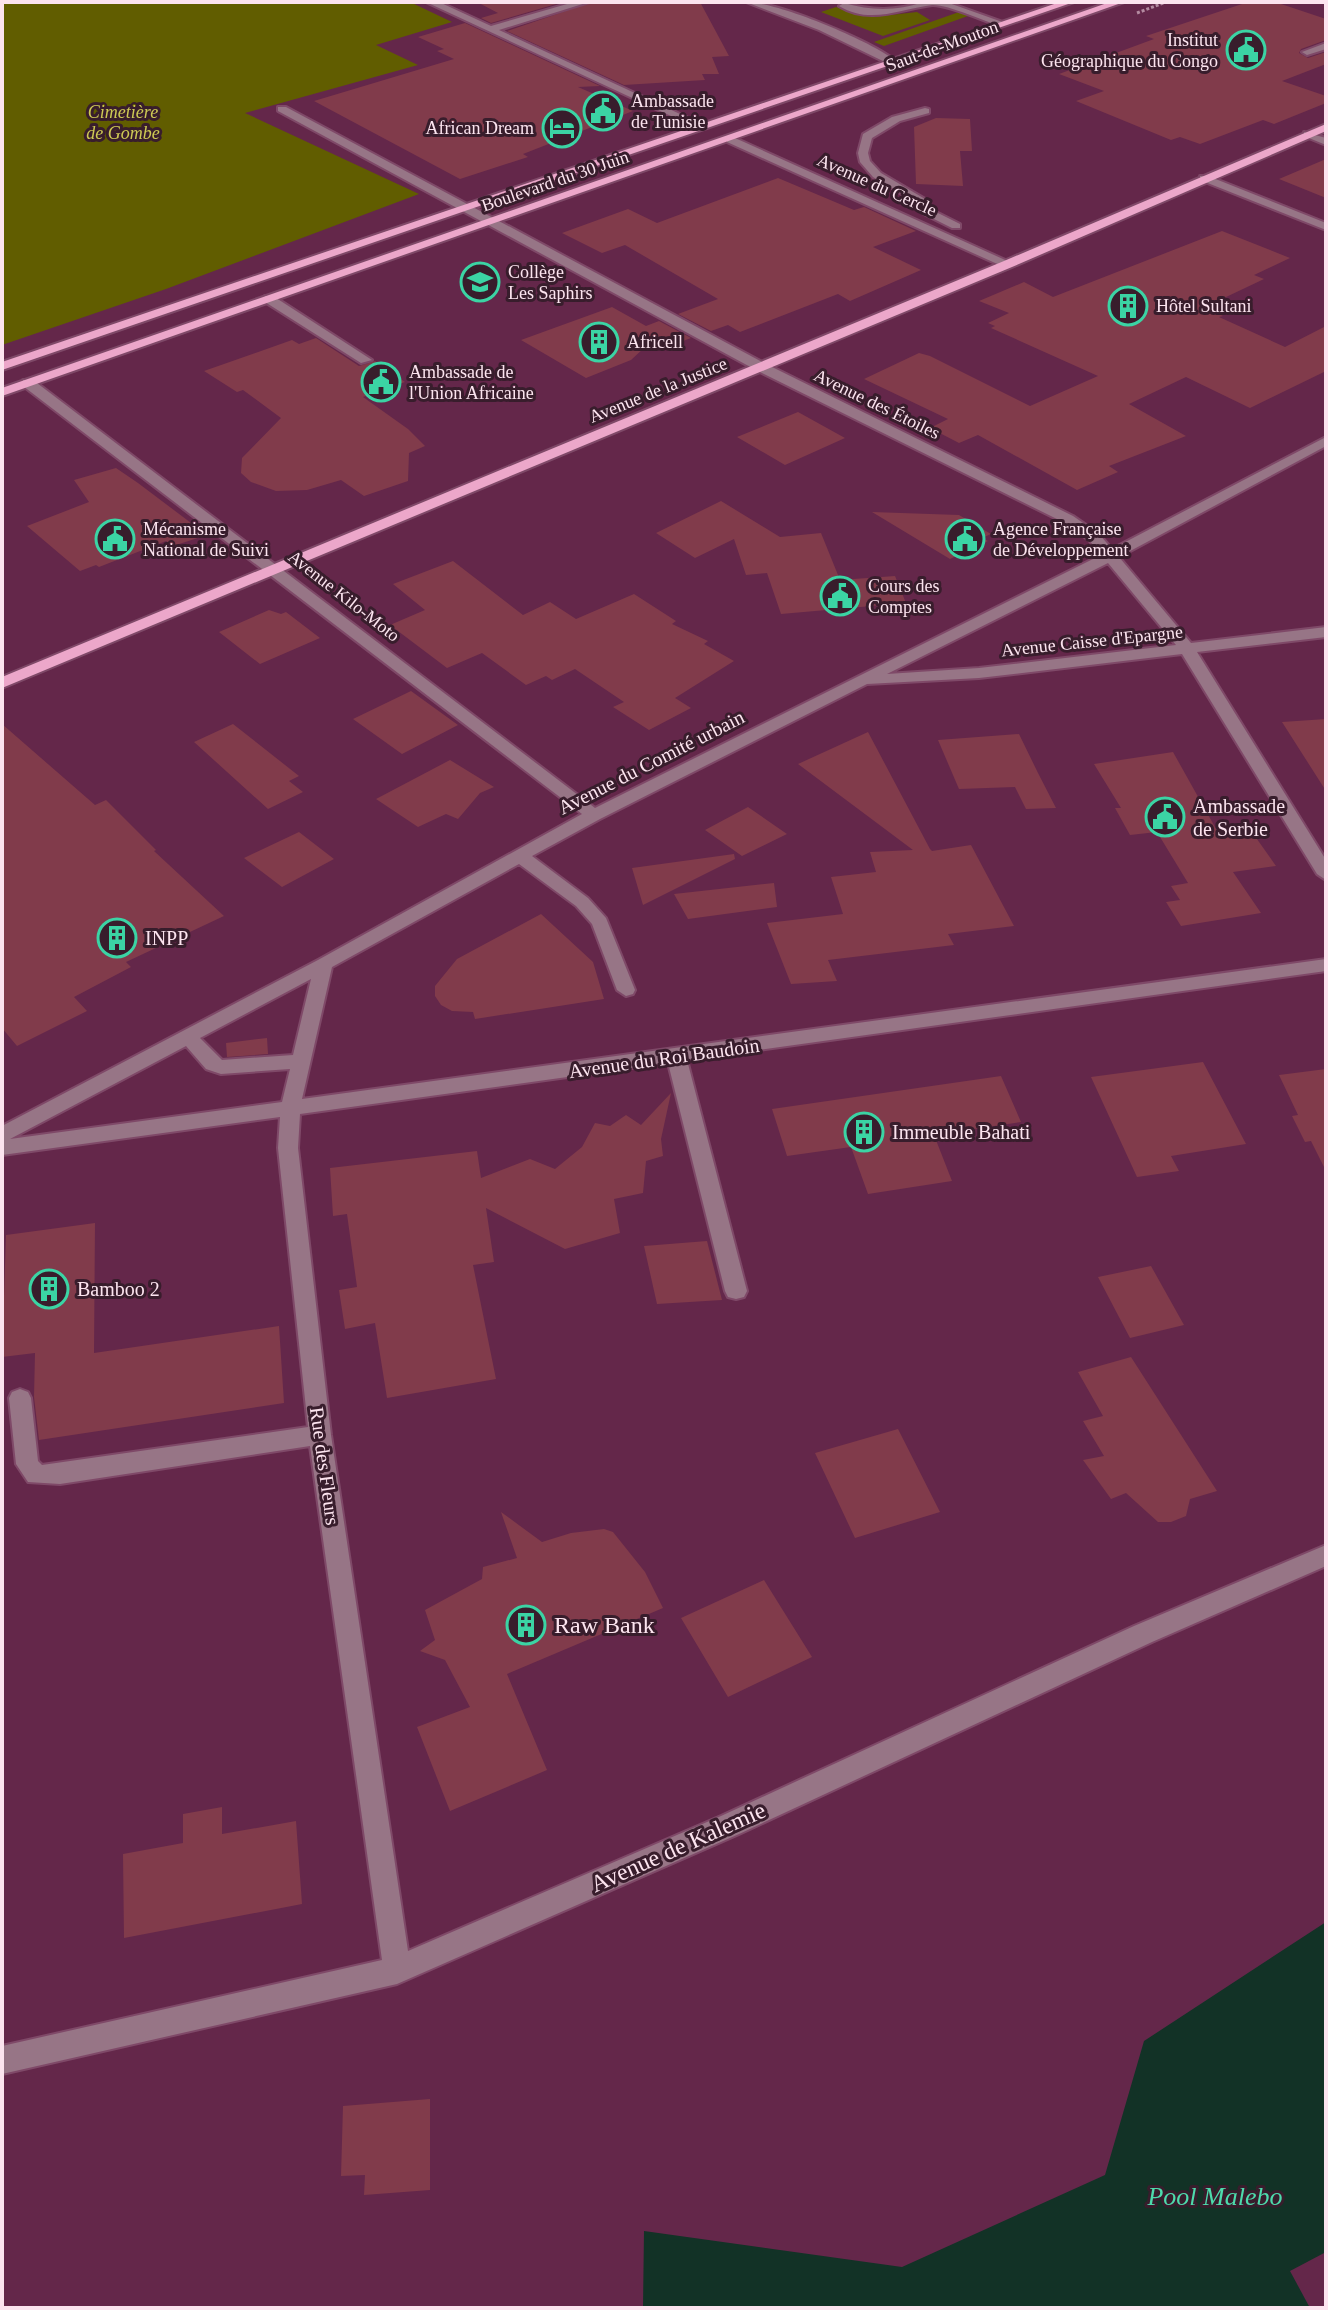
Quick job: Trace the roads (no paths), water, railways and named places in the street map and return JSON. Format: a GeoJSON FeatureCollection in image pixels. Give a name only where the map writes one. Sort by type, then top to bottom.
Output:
{"type":"FeatureCollection","features":[{"type":"Feature","properties":{"kind":"main road","name":"Boulevard du 30 Juin"},"geometry":{"type":"LineString","coordinates":[[2,366],[1069,2]]}},
{"type":"Feature","properties":{"kind":"main road","name":"Saut-de-Mouton"},"geometry":{"type":"LineString","coordinates":[[800,93],[1076,2]]}},
{"type":"Feature","properties":{"kind":"main road","name":"Saut-de-Mouton"},"geometry":{"type":"LineString","coordinates":[[830,103],[1110,2]]}},
{"type":"Feature","properties":{"kind":"main road","name":"Boulevard du 30 Juin"},"geometry":{"type":"LineString","coordinates":[[2,392],[1119,2]]}},
{"type":"Feature","properties":{"kind":"main road","name":"Avenue de la Justice"},"geometry":{"type":"LineString","coordinates":[[2,683],[1008,264],[1326,127]]}},
{"type":"Feature","properties":{"kind":"street"},"geometry":{"type":"LineString","coordinates":[[431,2],[703,127]]}},
{"type":"Feature","properties":{"kind":"street"},"geometry":{"type":"LineString","coordinates":[[491,29],[584,2]]}},
{"type":"Feature","properties":{"kind":"street"},"geometry":{"type":"LineString","coordinates":[[751,2],[891,61]]}},
{"type":"Feature","properties":{"kind":"street"},"geometry":{"type":"LineString","coordinates":[[766,7],[780,2]]}},
{"type":"Feature","properties":{"kind":"street"},"geometry":{"type":"LineString","coordinates":[[844,6],[862,13],[889,14],[935,2],[1003,24]]}},
{"type":"Feature","properties":{"kind":"street"},"geometry":{"type":"LineString","coordinates":[[1307,52],[1326,46]]}},
{"type":"Feature","properties":{"kind":"street","name":"Avenue des Étoiles"},"geometry":{"type":"LineString","coordinates":[[282,109],[761,367],[1068,519],[1094,537],[1188,650],[1326,874]]}},
{"type":"Feature","properties":{"kind":"street"},"geometry":{"type":"LineString","coordinates":[[925,111],[896,119],[867,136],[863,153],[865,162],[877,175],[921,201],[928,212],[1023,257]]}},
{"type":"Feature","properties":{"kind":"street"},"geometry":{"type":"LineString","coordinates":[[1308,134],[1326,142]]}},
{"type":"Feature","properties":{"kind":"street","name":"Avenue du Cercle"},"geometry":{"type":"LineString","coordinates":[[731,140],[1008,264]]}},
{"type":"Feature","properties":{"kind":"street"},"geometry":{"type":"LineString","coordinates":[[1204,178],[1326,227]]}},
{"type":"Feature","properties":{"kind":"street"},"geometry":{"type":"LineString","coordinates":[[269,299],[366,360]]}},
{"type":"Feature","properties":{"kind":"street","name":"Avenue Kilo-Moto"},"geometry":{"type":"LineString","coordinates":[[28,383],[275,568],[594,815]]}},
{"type":"Feature","properties":{"kind":"street","name":"Avenue du Comité urbain"},"geometry":{"type":"LineString","coordinates":[[2,1135],[324,964],[594,815],[1108,557],[1326,441]]}},
{"type":"Feature","properties":{"kind":"street","name":"Avenue Caisse d'Epargne"},"geometry":{"type":"LineString","coordinates":[[861,680],[979,673],[1326,632]]}},
{"type":"Feature","properties":{"kind":"street"},"geometry":{"type":"LineString","coordinates":[[520,856],[582,902],[600,922],[626,990]]}},
{"type":"Feature","properties":{"kind":"street","name":"Rue des Fleurs"},"geometry":{"type":"LineString","coordinates":[[324,964],[290,1110],[288,1148],[320,1435],[397,1970]]}},
{"type":"Feature","properties":{"kind":"street","name":"Avenue du Roi Baudoin"},"geometry":{"type":"LineString","coordinates":[[2,1148],[1326,965]]}},
{"type":"Feature","properties":{"kind":"street"},"geometry":{"type":"LineString","coordinates":[[187,1035],[213,1064],[221,1067],[302,1061]]}},
{"type":"Feature","properties":{"kind":"street"},"geometry":{"type":"LineString","coordinates":[[676,1056],[736,1291]]}},
{"type":"Feature","properties":{"kind":"street"},"geometry":{"type":"LineString","coordinates":[[20,1398],[27,1464],[36,1475],[320,1435]]}},
{"type":"Feature","properties":{"kind":"street","name":"Avenue de Kalemie"},"geometry":{"type":"LineString","coordinates":[[2,2060],[397,1970],[730,1825],[1143,1634],[1326,1555]]}},
{"type":"Feature","properties":{"kind":"water","name":"Pool Malebo"},"geometry":{"type":"Polygon","coordinates":[[[1326,1922],[1326,2308],[643,2308],[644,2231],[902,2267],[1105,2175],[1144,2041],[1326,1922]]]}},
{"type":"Feature","properties":{"kind":"place","name":"Institut Géographique du Congo"},"geometry":{"type":"Point","coordinates":[1246,50]}},
{"type":"Feature","properties":{"kind":"place","name":"Ambassade de Tunisie"},"geometry":{"type":"Point","coordinates":[603,111]}},
{"type":"Feature","properties":{"kind":"place","name":"African Dream"},"geometry":{"type":"Point","coordinates":[562,128]}},
{"type":"Feature","properties":{"kind":"place","name":"Collège Les Saphirs"},"geometry":{"type":"Point","coordinates":[480,282]}},
{"type":"Feature","properties":{"kind":"place","name":"Hôtel Sultani"},"geometry":{"type":"Point","coordinates":[1128,306]}},
{"type":"Feature","properties":{"kind":"place","name":"Africell"},"geometry":{"type":"Point","coordinates":[599,342]}},
{"type":"Feature","properties":{"kind":"place","name":"Ambassade de l'Union Africaine"},"geometry":{"type":"Point","coordinates":[381,382]}},
{"type":"Feature","properties":{"kind":"place","name":"Mécanisme National de Suivi"},"geometry":{"type":"Point","coordinates":[115,539]}},
{"type":"Feature","properties":{"kind":"place","name":"Agence Française de Développement"},"geometry":{"type":"Point","coordinates":[965,539]}},
{"type":"Feature","properties":{"kind":"place","name":"Cours des Comptes"},"geometry":{"type":"Point","coordinates":[840,596]}},
{"type":"Feature","properties":{"kind":"place","name":"Ambassade de Serbie"},"geometry":{"type":"Point","coordinates":[1165,817]}},
{"type":"Feature","properties":{"kind":"place","name":"INPP"},"geometry":{"type":"Point","coordinates":[117,938]}},
{"type":"Feature","properties":{"kind":"place","name":"Immeuble Bahati"},"geometry":{"type":"Point","coordinates":[864,1132]}},
{"type":"Feature","properties":{"kind":"place","name":"Bamboo 2"},"geometry":{"type":"Point","coordinates":[49,1289]}},
{"type":"Feature","properties":{"kind":"place","name":"Raw Bank"},"geometry":{"type":"Point","coordinates":[526,1625]}},
{"type":"Feature","properties":{"kind":"park label","name":"Cimetière de Gombe"},"geometry":{"type":"Point","coordinates":[123,122]}}]}
